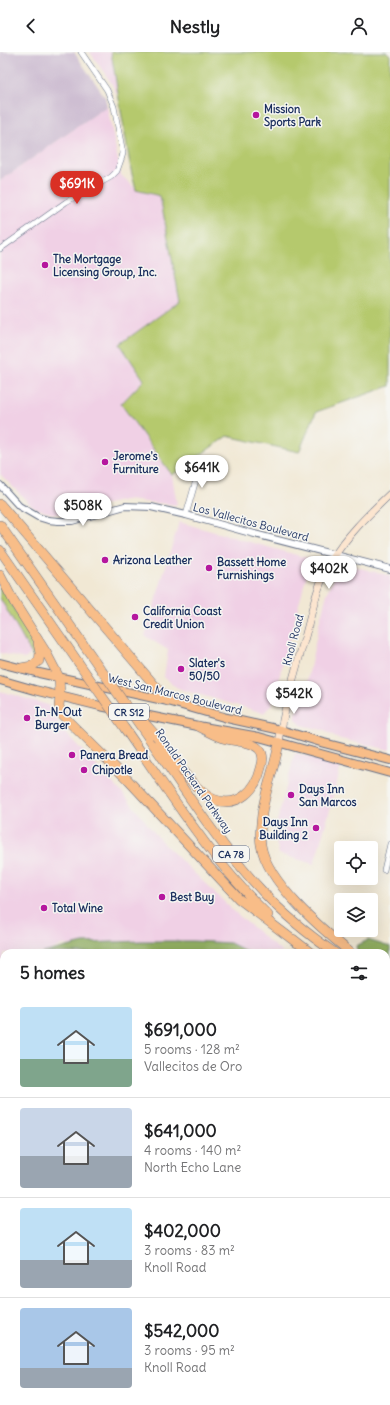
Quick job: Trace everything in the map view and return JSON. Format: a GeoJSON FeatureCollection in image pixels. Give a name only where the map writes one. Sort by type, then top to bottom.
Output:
{"type":"FeatureCollection","features":[{"type":"Feature","properties":{"kind":"highway"},"geometry":{"type":"LineString","coordinates":[[0,504],[168,701]]}},
{"type":"Feature","properties":{"kind":"highway","name":"Ronald Packard Parkway"},"geometry":{"type":"LineString","coordinates":[[0,525],[222,842],[251,879],[289,917],[330,949]]}},
{"type":"Feature","properties":{"kind":"highway","name":"CA 78"},"geometry":{"type":"LineString","coordinates":[[0,550],[210,850],[246,894],[305,949]]}},
{"type":"Feature","properties":{"kind":"highway"},"geometry":{"type":"LineString","coordinates":[[0,575],[14,602],[36,636],[59,677],[60,696],[58,706],[62,715],[127,780],[239,899],[297,943]]}},
{"type":"Feature","properties":{"kind":"highway"},"geometry":{"type":"LineString","coordinates":[[21,668],[32,666],[39,661],[40,653],[36,636]]}},
{"type":"Feature","properties":{"kind":"highway"},"geometry":{"type":"LineString","coordinates":[[120,696],[158,738],[198,789],[212,799],[229,802],[237,800],[251,791],[258,779],[262,766],[263,760],[259,749],[252,745],[222,738],[198,726]]}},
{"type":"Feature","properties":{"kind":"highway"},"geometry":{"type":"LineString","coordinates":[[280,743],[262,812],[261,844],[265,859],[270,870],[295,901],[346,949]]}},
{"type":"Feature","properties":{"kind":"main road","name":"Knoll Road"},"geometry":{"type":"LineString","coordinates":[[280,743],[283,719],[314,605],[323,578],[335,555],[358,524],[390,494]]}},
{"type":"Feature","properties":{"kind":"main road","name":"West San Marcos Boulevard"},"geometry":{"type":"LineString","coordinates":[[0,663],[168,701],[226,718],[281,730],[341,748],[390,760]]}},
{"type":"Feature","properties":{"kind":"main road","name":"West San Marcos Boulevard"},"geometry":{"type":"LineString","coordinates":[[0,680],[60,696],[198,726],[259,737],[390,773]]}},
{"type":"Feature","properties":{"kind":"main road"},"geometry":{"type":"LineString","coordinates":[[315,753],[319,749],[329,750],[341,748]]}},
{"type":"Feature","properties":{"kind":"street"},"geometry":{"type":"LineString","coordinates":[[0,249],[66,202],[111,177],[117,171],[122,157],[114,107],[107,90],[80,52]]}},
{"type":"Feature","properties":{"kind":"street"},"geometry":{"type":"LineString","coordinates":[[186,515],[202,459]]}},
{"type":"Feature","properties":{"kind":"street","name":"Los Vallecitos Boulevard"},"geometry":{"type":"LineString","coordinates":[[0,485],[19,506],[38,517],[48,520],[72,520],[125,506],[151,507],[390,569]]}},
{"type":"Feature","properties":{"kind":"street"},"geometry":{"type":"LineString","coordinates":[[384,870],[390,844]]}},
{"type":"Feature","properties":{"kind":"shaded area"},"geometry":{"type":"Polygon","coordinates":[[[0,52],[74,52],[105,97],[107,106],[0,181],[0,52]]]}},
{"type":"Feature","properties":{"kind":"shaded area"},"geometry":{"type":"Polygon","coordinates":[[[90,52],[111,52],[118,97],[112,84],[90,52]]]}},
{"type":"Feature","properties":{"kind":"shaded area"},"geometry":{"type":"Polygon","coordinates":[[[107,106],[121,175],[137,190],[160,196],[180,302],[120,344],[144,380],[121,404],[172,475],[177,505],[125,500],[62,514],[54,514],[38,509],[30,504],[0,474],[0,181],[107,106]]]}},
{"type":"Feature","properties":{"kind":"shaded area"},"geometry":{"type":"Polygon","coordinates":[[[179,522],[311,559],[272,704],[264,713],[176,687],[164,677],[168,650],[145,636],[179,522]]]}},
{"type":"Feature","properties":{"kind":"shaded area"},"geometry":{"type":"Polygon","coordinates":[[[349,565],[390,576],[390,750],[336,738],[323,730],[301,725],[295,718],[300,696],[306,687],[327,594],[336,573],[344,566],[349,565]]]}},
{"type":"Feature","properties":{"kind":"shaded area"},"geometry":{"type":"Polygon","coordinates":[[[0,598],[30,650],[30,655],[25,659],[0,653],[0,598]]]}},
{"type":"Feature","properties":{"kind":"shaded area"},"geometry":{"type":"Polygon","coordinates":[[[0,691],[48,705],[62,729],[126,797],[161,841],[237,914],[278,949],[62,945],[54,949],[0,949],[0,691]]]}},
{"type":"Feature","properties":{"kind":"shaded area"},"geometry":{"type":"Polygon","coordinates":[[[295,753],[341,766],[314,864],[279,854],[274,833],[295,753]]]}},
{"type":"Feature","properties":{"kind":"green space"},"geometry":{"type":"Polygon","coordinates":[[[111,52],[387,52],[390,55],[390,386],[316,412],[299,452],[227,436],[172,475],[121,404],[144,380],[120,344],[180,301],[160,196],[136,190],[131,170],[111,52]]]}},
{"type":"Feature","properties":{"kind":"green space"},"geometry":{"type":"Polygon","coordinates":[[[0,584],[38,652],[35,660],[0,598],[0,584]]]}},
{"type":"Feature","properties":{"kind":"green space"},"geometry":{"type":"Polygon","coordinates":[[[368,940],[390,947],[390,949],[357,949],[356,946],[368,940]]]}},
{"type":"Feature","properties":{"kind":"green space"},"geometry":{"type":"Polygon","coordinates":[[[193,941],[230,943],[242,949],[59,949],[83,943],[193,941]]]}},
{"type":"Feature","properties":{"kind":"place","name":"Mission Sports Park"},"geometry":{"type":"Point","coordinates":[256,115]}},
{"type":"Feature","properties":{"kind":"place","name":"The Mortgage Licensing Group, Inc."},"geometry":{"type":"Point","coordinates":[45,265]}},
{"type":"Feature","properties":{"kind":"place","name":"Jerome's Furniture"},"geometry":{"type":"Point","coordinates":[105,462]}},
{"type":"Feature","properties":{"kind":"place","name":"Arizona Leather"},"geometry":{"type":"Point","coordinates":[105,560]}},
{"type":"Feature","properties":{"kind":"place","name":"Bassett Home Furnishings"},"geometry":{"type":"Point","coordinates":[209,568]}},
{"type":"Feature","properties":{"kind":"place","name":"California Coast Credit Union"},"geometry":{"type":"Point","coordinates":[135,617]}},
{"type":"Feature","properties":{"kind":"place","name":"Slater's 50/50"},"geometry":{"type":"Point","coordinates":[181,669]}},
{"type":"Feature","properties":{"kind":"place","name":"In-N-Out Burger"},"geometry":{"type":"Point","coordinates":[27,718]}},
{"type":"Feature","properties":{"kind":"place","name":"Panera Bread"},"geometry":{"type":"Point","coordinates":[72,755]}},
{"type":"Feature","properties":{"kind":"place","name":"Chipotle"},"geometry":{"type":"Point","coordinates":[84,770]}},
{"type":"Feature","properties":{"kind":"place","name":"Days Inn San Marcos"},"geometry":{"type":"Point","coordinates":[291,795]}},
{"type":"Feature","properties":{"kind":"place","name":"Days Inn Building 2"},"geometry":{"type":"Point","coordinates":[316,828]}},
{"type":"Feature","properties":{"kind":"place","name":"Best Buy"},"geometry":{"type":"Point","coordinates":[162,897]}},
{"type":"Feature","properties":{"kind":"place","name":"Total Wine"},"geometry":{"type":"Point","coordinates":[44,908]}}]}
